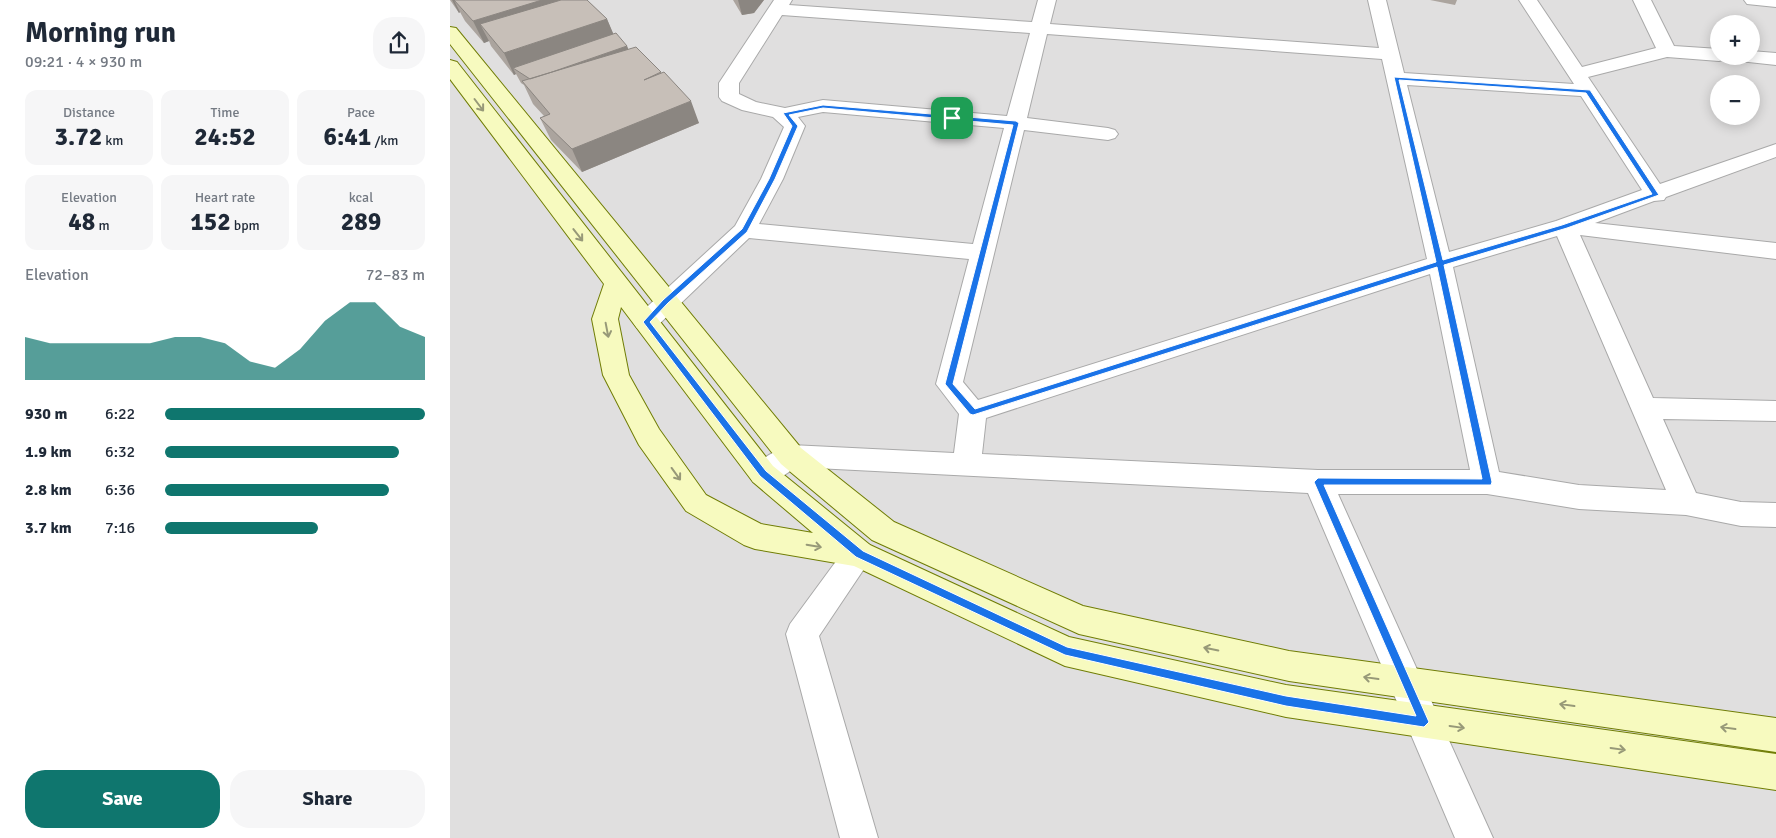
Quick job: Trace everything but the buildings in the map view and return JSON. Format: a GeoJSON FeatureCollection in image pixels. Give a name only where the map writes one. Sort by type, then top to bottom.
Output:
{"type":"FeatureCollection","features":[{"type":"Feature","properties":{"kind":"main road"},"geometry":{"type":"LineString","coordinates":[[450,32],[656,312],[763,474],[859,554],[1065,651],[1286,701],[1776,772]]}},
{"type":"Feature","properties":{"kind":"main road"},"geometry":{"type":"LineString","coordinates":[[450,66],[616,283],[656,312],[791,456],[883,530],[1079,620],[1289,666],[1776,735]]}},
{"type":"Feature","properties":{"kind":"main road"},"geometry":{"type":"LineString","coordinates":[[616,283],[605,319],[616,375],[649,438],[696,503],[755,536],[859,554]]}},
{"type":"Feature","properties":{"kind":"street"},"geometry":{"type":"LineString","coordinates":[[967,465],[973,412],[949,384],[1047,0]]}},
{"type":"Feature","properties":{"kind":"street"},"geometry":{"type":"LineString","coordinates":[[1377,0],[1440,264],[1488,482]]}},
{"type":"Feature","properties":{"kind":"street"},"geometry":{"type":"LineString","coordinates":[[1528,0],[1656,195]]}},
{"type":"Feature","properties":{"kind":"street"},"geometry":{"type":"LineString","coordinates":[[1642,0],[1667,52]]}},
{"type":"Feature","properties":{"kind":"street"},"geometry":{"type":"LineString","coordinates":[[1753,0],[1776,2]]}},
{"type":"Feature","properties":{"kind":"street"},"geometry":{"type":"LineString","coordinates":[[656,312],[744,230],[772,179],[795,126],[785,114],[771,109],[752,107],[729,97],[729,84],[780,5],[1041,29],[1390,54]]}},
{"type":"Feature","properties":{"kind":"street"},"geometry":{"type":"LineString","coordinates":[[1576,74],[1667,52],[1710,54]]}},
{"type":"Feature","properties":{"kind":"street"},"geometry":{"type":"LineString","coordinates":[[1760,58],[1776,59]]}},
{"type":"Feature","properties":{"kind":"street"},"geometry":{"type":"LineString","coordinates":[[1396,78],[1588,91]]}},
{"type":"Feature","properties":{"kind":"street"},"geometry":{"type":"LineString","coordinates":[[785,114],[823,106],[1016,123],[1108,134]]}},
{"type":"Feature","properties":{"kind":"street"},"geometry":{"type":"LineString","coordinates":[[973,412],[1564,226],[1656,195],[1776,150]]}},
{"type":"Feature","properties":{"kind":"street"},"geometry":{"type":"LineString","coordinates":[[1564,226],[1776,251]]}},
{"type":"Feature","properties":{"kind":"street"},"geometry":{"type":"LineString","coordinates":[[1564,226],[1646,408],[1686,503]]}},
{"type":"Feature","properties":{"kind":"street"},"geometry":{"type":"LineString","coordinates":[[744,230],[983,253]]}},
{"type":"Feature","properties":{"kind":"street"},"geometry":{"type":"LineString","coordinates":[[1646,408],[1776,411]]}},
{"type":"Feature","properties":{"kind":"street"},"geometry":{"type":"LineString","coordinates":[[763,474],[791,456],[1318,482],[1488,482],[1579,497],[1686,503],[1741,514],[1776,516]]}},
{"type":"Feature","properties":{"kind":"street"},"geometry":{"type":"LineString","coordinates":[[1318,482],[1474,838]]}},
{"type":"Feature","properties":{"kind":"street"},"geometry":{"type":"LineString","coordinates":[[858,838],[802,634],[859,554]]}},
{"type":"Feature","properties":{"kind":"shaded area"},"geometry":{"type":"Polygon","coordinates":[[[450,0],[1776,0],[1776,838],[450,838],[450,0]]]}},
{"type":"Feature","properties":{"kind":"route"},"geometry":{"type":"LineString","coordinates":[[952,118],[823,106],[785,114],[795,126],[772,179],[744,230],[646,322],[763,474],[859,554],[1065,651],[1286,701],[1424,722],[1318,482],[1488,482],[1440,264],[1564,226],[1656,195],[1588,91],[1396,78],[1440,264],[973,412],[949,384],[1016,123],[952,118]]}}]}
